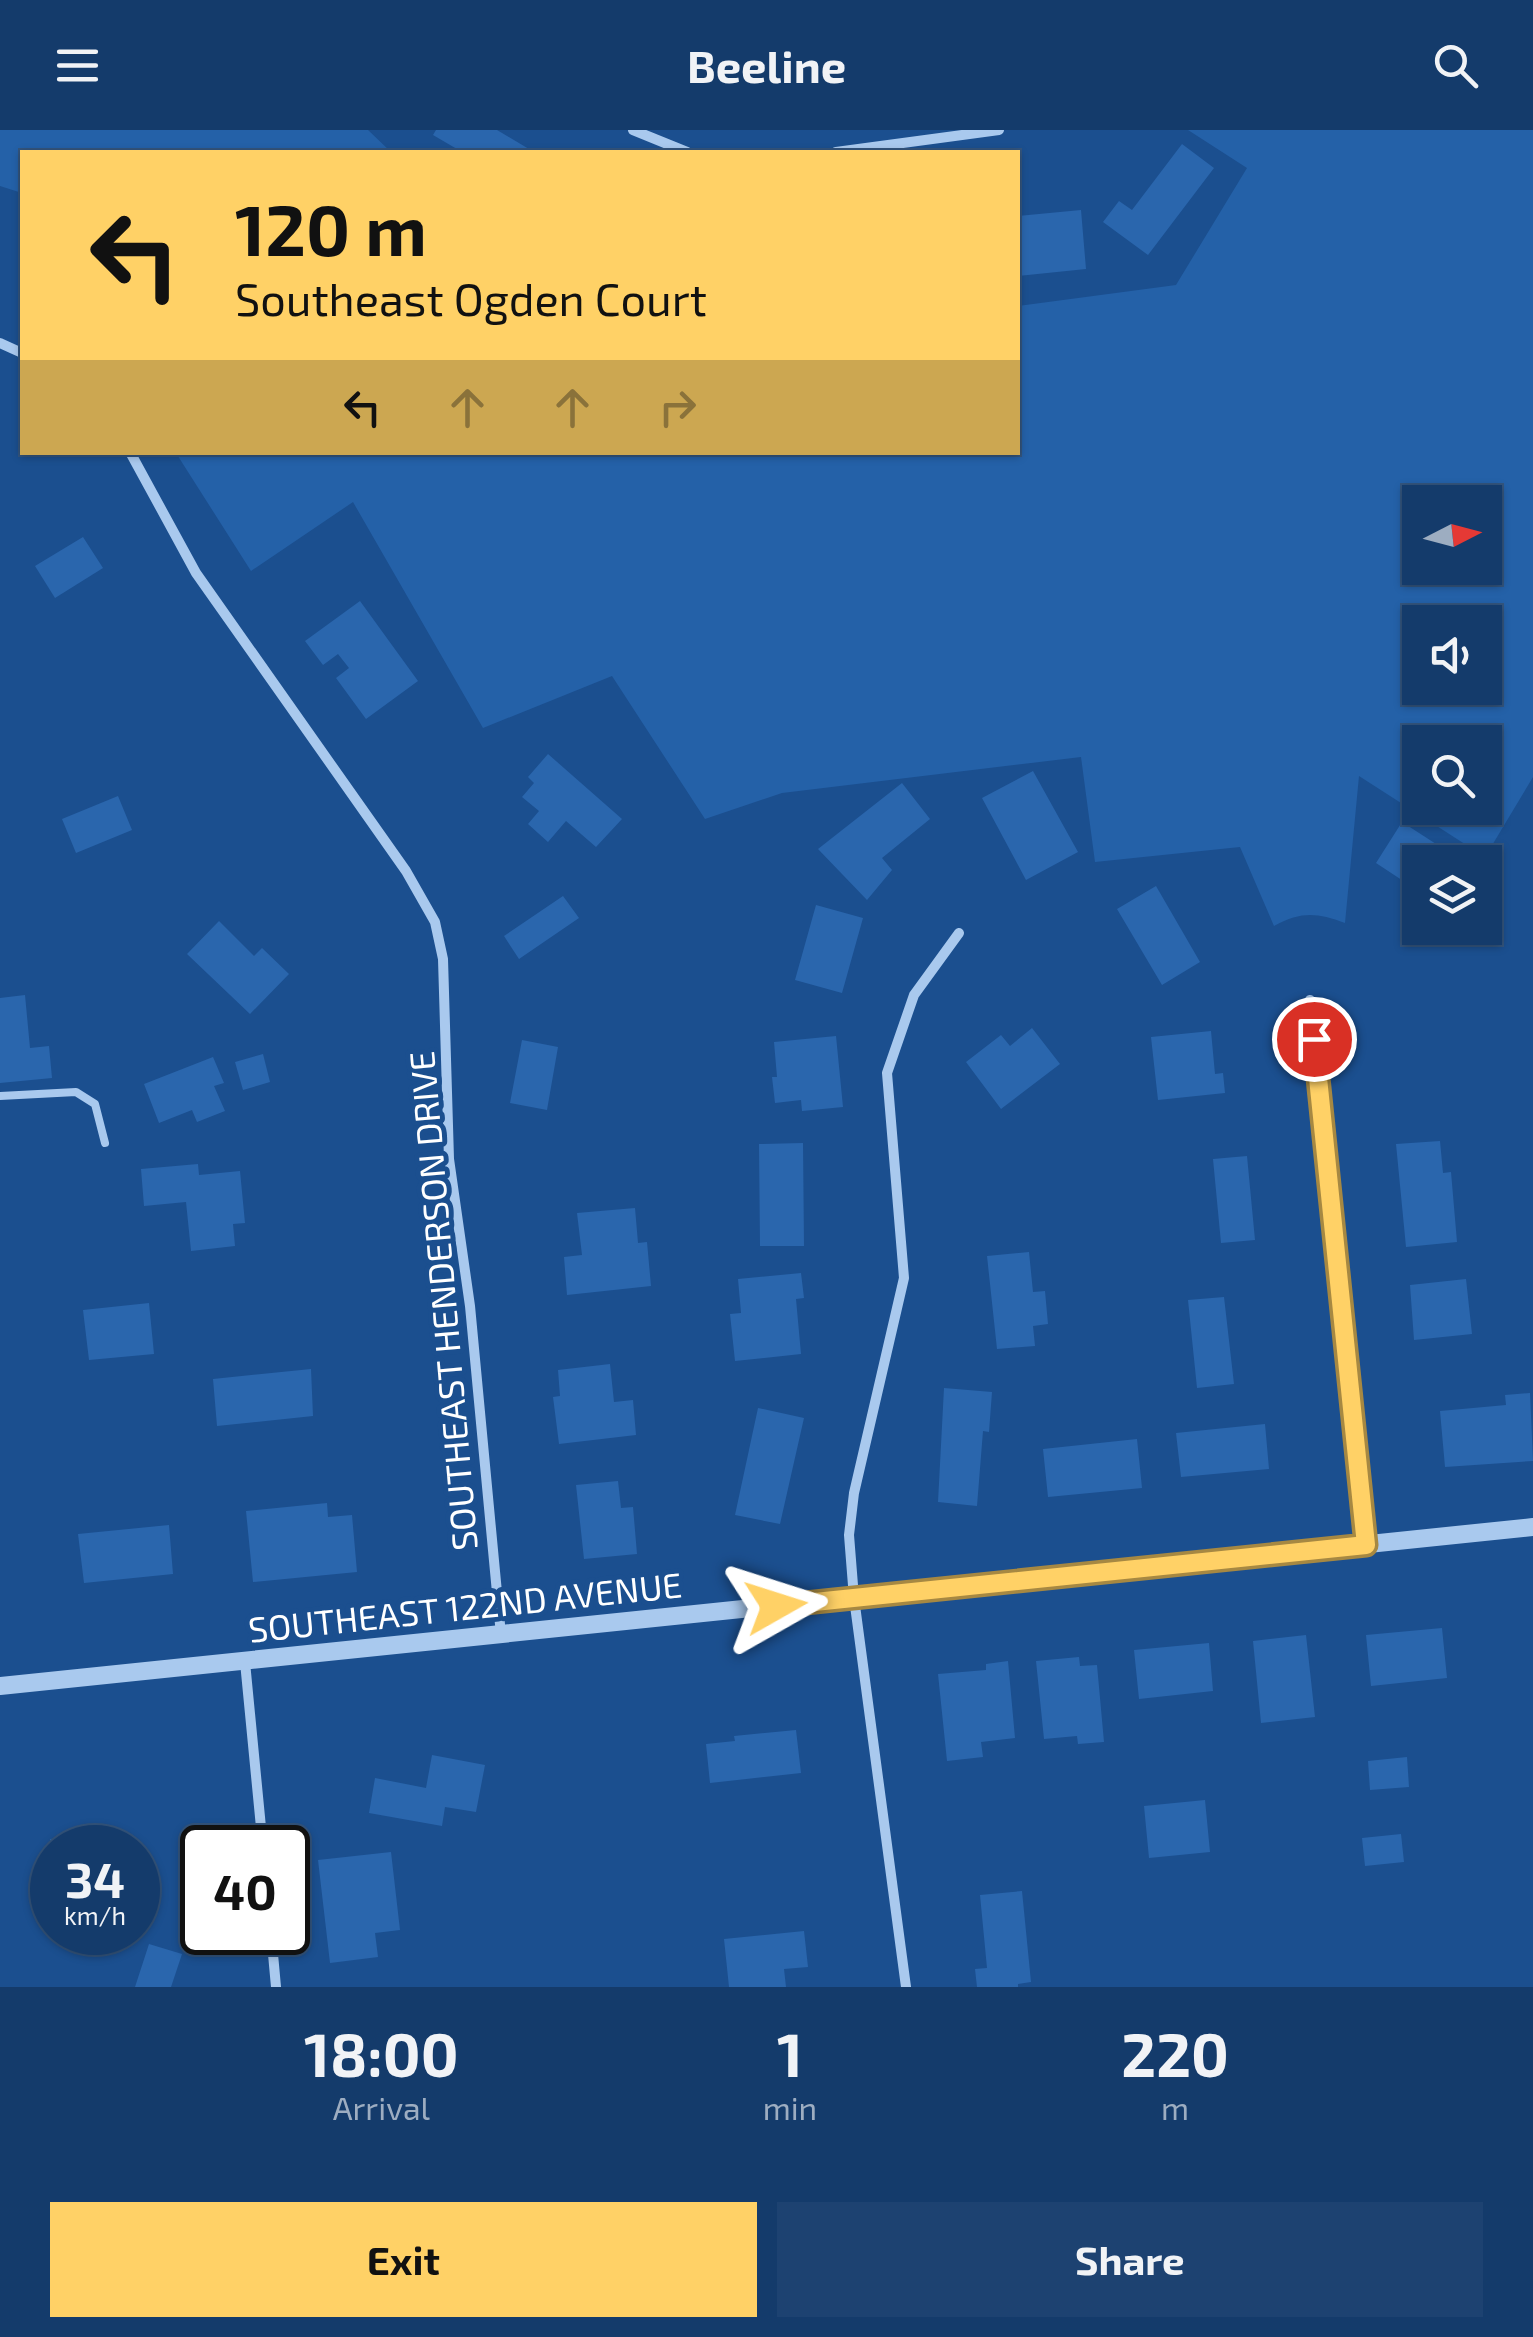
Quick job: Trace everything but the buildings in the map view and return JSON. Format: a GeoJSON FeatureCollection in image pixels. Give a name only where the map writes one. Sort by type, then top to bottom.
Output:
{"type":"FeatureCollection","features":[{"type":"Feature","properties":{"kind":"street"},"geometry":{"type":"LineString","coordinates":[[633,130],[680,150]]}},
{"type":"Feature","properties":{"kind":"street"},"geometry":{"type":"LineString","coordinates":[[851,150],[998,130]]}},
{"type":"Feature","properties":{"kind":"street","name":"SOUTHEAST HENDERSON DRIVE"},"geometry":{"type":"LineString","coordinates":[[132,455],[196,572],[406,871],[435,922],[443,959],[449,1159],[470,1306],[501,1635]]}},
{"type":"Feature","properties":{"kind":"street"},"geometry":{"type":"LineString","coordinates":[[906,1987],[854,1598],[849,1534],[854,1494],[904,1278],[887,1074],[914,995],[959,933]]}},
{"type":"Feature","properties":{"kind":"street"},"geometry":{"type":"LineString","coordinates":[[1310,1000],[1366,1545]]}},
{"type":"Feature","properties":{"kind":"street","name":"SOUTHEAST 122ND AVENUE"},"geometry":{"type":"LineString","coordinates":[[0,1686],[1533,1527]]}},
{"type":"Feature","properties":{"kind":"street"},"geometry":{"type":"LineString","coordinates":[[245,1662],[261,1825]]}},
{"type":"Feature","properties":{"kind":"street"},"geometry":{"type":"LineString","coordinates":[[273,1955],[276,1987]]}},
{"type":"Feature","properties":{"kind":"lane"},"geometry":{"type":"LineString","coordinates":[[0,1096],[76,1092],[95,1104],[105,1142]]}},
{"type":"Feature","properties":{"kind":"shaded area"},"geometry":{"type":"Polygon","coordinates":[[[0,130],[368,130],[389,150],[20,150],[20,192],[0,186],[0,130]]]}},
{"type":"Feature","properties":{"kind":"shaded area"},"geometry":{"type":"Polygon","coordinates":[[[1188,130],[1533,130],[1533,777],[1492,845],[1466,845],[1435,825],[1502,825],[1502,725],[1402,725],[1402,804],[1359,776],[1345,923],[1310,915],[1274,926],[1240,847],[1095,862],[1081,757],[782,793],[705,819],[612,676],[483,728],[353,502],[251,571],[177,455],[1020,455],[1020,306],[1176,285],[1247,168],[1188,130]]]}},
{"type":"Feature","properties":{"kind":"route"},"geometry":{"type":"LineString","coordinates":[[776,1606],[1366,1545],[1314,1039]]}}]}
